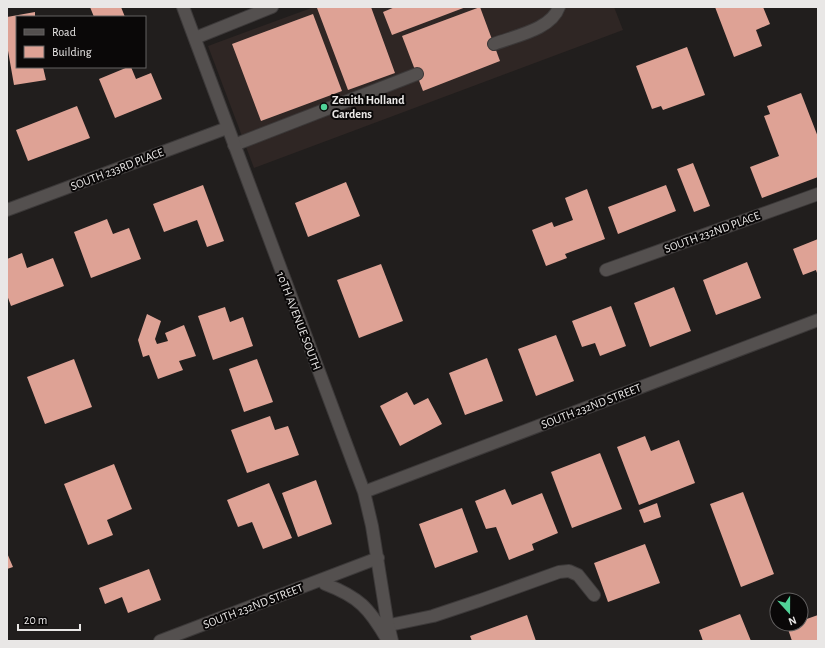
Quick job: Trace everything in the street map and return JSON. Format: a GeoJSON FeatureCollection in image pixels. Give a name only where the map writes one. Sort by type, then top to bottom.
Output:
{"type":"FeatureCollection","features":[{"type":"Feature","properties":{"kind":"street","name":"10TH AVENUE SOUTH"},"geometry":{"type":"LineString","coordinates":[[183,7],[364,492],[378,558],[384,626],[392,641]]}},
{"type":"Feature","properties":{"kind":"street"},"geometry":{"type":"LineString","coordinates":[[195,38],[272,7]]}},
{"type":"Feature","properties":{"kind":"street"},"geometry":{"type":"LineString","coordinates":[[494,44],[531,32],[548,22],[557,12],[559,7]]}},
{"type":"Feature","properties":{"kind":"street"},"geometry":{"type":"LineString","coordinates":[[234,145],[416,74]]}},
{"type":"Feature","properties":{"kind":"street","name":"SOUTH 233RD PLACE"},"geometry":{"type":"LineString","coordinates":[[7,210],[227,128]]}},
{"type":"Feature","properties":{"kind":"street","name":"SOUTH 232ND PLACE"},"geometry":{"type":"LineString","coordinates":[[606,270],[818,194]]}},
{"type":"Feature","properties":{"kind":"street","name":"SOUTH 232ND STREET"},"geometry":{"type":"LineString","coordinates":[[364,492],[818,320]]}},
{"type":"Feature","properties":{"kind":"street","name":"SOUTH 232ND STREET"},"geometry":{"type":"LineString","coordinates":[[160,641],[378,558]]}},
{"type":"Feature","properties":{"kind":"street"},"geometry":{"type":"LineString","coordinates":[[384,626],[434,616],[559,572],[569,571],[578,575],[594,595]]}},
{"type":"Feature","properties":{"kind":"street"},"geometry":{"type":"LineString","coordinates":[[323,580],[325,584],[341,590],[359,601],[384,626],[388,641]]}},
{"type":"Feature","properties":{"kind":"shaded area","name":"Zenith Holland Gardens"},"geometry":{"type":"Polygon","coordinates":[[[314,7],[614,7],[623,30],[254,168],[208,46],[314,7]]]}},
{"type":"Feature","properties":{"kind":"building"},"geometry":{"type":"Polygon","coordinates":[[[90,7],[121,7],[125,16],[94,16],[90,7]]]}},
{"type":"Feature","properties":{"kind":"building"},"geometry":{"type":"Polygon","coordinates":[[[371,7],[395,73],[348,90],[317,8],[371,7]]]}},
{"type":"Feature","properties":{"kind":"building"},"geometry":{"type":"Polygon","coordinates":[[[395,7],[466,7],[392,35],[383,12],[395,7]]]}},
{"type":"Feature","properties":{"kind":"building"},"geometry":{"type":"Polygon","coordinates":[[[480,7],[500,61],[423,91],[402,36],[480,7]]]}},
{"type":"Feature","properties":{"kind":"building"},"geometry":{"type":"Polygon","coordinates":[[[715,7],[763,7],[770,24],[756,30],[762,46],[734,57],[715,7]]]}},
{"type":"Feature","properties":{"kind":"building"},"geometry":{"type":"Polygon","coordinates":[[[35,12],[35,16],[16,16],[16,68],[43,68],[46,80],[14,85],[7,45],[7,17],[35,12]]]}},
{"type":"Feature","properties":{"kind":"building"},"geometry":{"type":"Polygon","coordinates":[[[313,14],[342,91],[261,121],[232,44],[313,14]]]}},
{"type":"Feature","properties":{"kind":"building"},"geometry":{"type":"Polygon","coordinates":[[[687,47],[705,95],[663,110],[661,106],[652,109],[636,66],[687,47]]]}},
{"type":"Feature","properties":{"kind":"building"},"geometry":{"type":"Polygon","coordinates":[[[126,68],[131,68],[136,79],[151,73],[162,99],[115,118],[99,79],[126,68]]]}},
{"type":"Feature","properties":{"kind":"building"},"geometry":{"type":"Polygon","coordinates":[[[801,93],[818,137],[818,177],[762,198],[750,167],[779,156],[764,116],[770,114],[767,106],[801,93]]]}},
{"type":"Feature","properties":{"kind":"building"},"geometry":{"type":"Polygon","coordinates":[[[77,106],[90,138],[28,161],[16,130],[77,106]]]}},
{"type":"Feature","properties":{"kind":"building"},"geometry":{"type":"Polygon","coordinates":[[[693,163],[710,206],[694,212],[677,169],[693,163]]]}},
{"type":"Feature","properties":{"kind":"building"},"geometry":{"type":"Polygon","coordinates":[[[346,182],[360,216],[308,237],[295,203],[346,182]]]}},
{"type":"Feature","properties":{"kind":"building"},"geometry":{"type":"Polygon","coordinates":[[[203,185],[224,241],[207,247],[197,220],[164,232],[153,204],[203,185]]]}},
{"type":"Feature","properties":{"kind":"building"},"geometry":{"type":"Polygon","coordinates":[[[666,185],[676,211],[618,234],[608,207],[666,185]]]}},
{"type":"Feature","properties":{"kind":"building"},"geometry":{"type":"Polygon","coordinates":[[[587,189],[605,239],[565,254],[567,258],[546,266],[532,230],[552,222],[554,227],[573,220],[565,198],[587,189]]]}},
{"type":"Feature","properties":{"kind":"building"},"geometry":{"type":"Polygon","coordinates":[[[107,219],[113,234],[129,228],[141,259],[91,278],[74,232],[107,219]]]}},
{"type":"Feature","properties":{"kind":"building"},"geometry":{"type":"Polygon","coordinates":[[[818,239],[818,276],[816,270],[803,275],[793,249],[818,239]]]}},
{"type":"Feature","properties":{"kind":"building"},"geometry":{"type":"Polygon","coordinates":[[[22,253],[27,268],[53,258],[64,286],[11,306],[7,295],[7,259],[22,253]]]}},
{"type":"Feature","properties":{"kind":"building"},"geometry":{"type":"Polygon","coordinates":[[[747,262],[761,298],[716,315],[703,280],[747,262]]]}},
{"type":"Feature","properties":{"kind":"building"},"geometry":{"type":"Polygon","coordinates":[[[381,264],[403,321],[359,338],[337,280],[381,264]]]}},
{"type":"Feature","properties":{"kind":"building"},"geometry":{"type":"Polygon","coordinates":[[[674,287],[691,331],[650,347],[634,303],[674,287]]]}},
{"type":"Feature","properties":{"kind":"building"},"geometry":{"type":"Polygon","coordinates":[[[611,306],[626,346],[600,356],[595,343],[582,347],[572,321],[611,306]]]}},
{"type":"Feature","properties":{"kind":"building"},"geometry":{"type":"Polygon","coordinates":[[[225,307],[230,322],[243,317],[253,346],[213,360],[198,316],[225,307]]]}},
{"type":"Feature","properties":{"kind":"building"},"geometry":{"type":"Polygon","coordinates":[[[147,314],[161,321],[155,339],[157,344],[168,341],[165,333],[184,325],[196,356],[179,361],[183,370],[158,379],[149,355],[143,357],[138,340],[147,314]]]}},
{"type":"Feature","properties":{"kind":"building"},"geometry":{"type":"Polygon","coordinates":[[[556,335],[574,381],[536,396],[518,349],[556,335]]]}},
{"type":"Feature","properties":{"kind":"building"},"geometry":{"type":"Polygon","coordinates":[[[487,358],[503,401],[465,415],[449,373],[487,358]]]}},
{"type":"Feature","properties":{"kind":"building"},"geometry":{"type":"Polygon","coordinates":[[[74,359],[92,407],[45,424],[27,377],[74,359]]]}},
{"type":"Feature","properties":{"kind":"building"},"geometry":{"type":"Polygon","coordinates":[[[257,359],[273,402],[244,412],[229,369],[257,359]]]}},
{"type":"Feature","properties":{"kind":"building"},"geometry":{"type":"Polygon","coordinates":[[[407,392],[414,405],[428,398],[442,424],[400,446],[380,406],[407,392]]]}},
{"type":"Feature","properties":{"kind":"building"},"geometry":{"type":"Polygon","coordinates":[[[270,416],[275,430],[288,426],[299,455],[247,473],[231,430],[270,416]]]}},
{"type":"Feature","properties":{"kind":"building"},"geometry":{"type":"Polygon","coordinates":[[[645,436],[651,451],[679,440],[695,483],[639,505],[617,447],[645,436]]]}},
{"type":"Feature","properties":{"kind":"building"},"geometry":{"type":"Polygon","coordinates":[[[600,453],[622,509],[572,528],[551,472],[600,453]]]}},
{"type":"Feature","properties":{"kind":"building"},"geometry":{"type":"Polygon","coordinates":[[[114,464],[132,509],[107,520],[113,535],[88,545],[64,484],[114,464]]]}},
{"type":"Feature","properties":{"kind":"building"},"geometry":{"type":"Polygon","coordinates":[[[316,480],[332,524],[298,537],[282,493],[316,480]]]}},
{"type":"Feature","properties":{"kind":"building"},"geometry":{"type":"Polygon","coordinates":[[[269,483],[292,538],[263,549],[252,522],[238,527],[227,500],[269,483]]]}},
{"type":"Feature","properties":{"kind":"building"},"geometry":{"type":"Polygon","coordinates":[[[505,489],[512,505],[542,493],[558,533],[532,544],[534,550],[509,560],[496,527],[486,529],[475,501],[505,489]]]}},
{"type":"Feature","properties":{"kind":"building"},"geometry":{"type":"Polygon","coordinates":[[[743,492],[774,574],[741,587],[710,504],[743,492]]]}},
{"type":"Feature","properties":{"kind":"building"},"geometry":{"type":"Polygon","coordinates":[[[657,503],[661,517],[644,523],[639,510],[657,503]]]}},
{"type":"Feature","properties":{"kind":"building"},"geometry":{"type":"Polygon","coordinates":[[[462,508],[478,552],[435,568],[419,524],[462,508]]]}},
{"type":"Feature","properties":{"kind":"building"},"geometry":{"type":"Polygon","coordinates":[[[645,544],[660,583],[608,602],[594,563],[645,544]]]}},
{"type":"Feature","properties":{"kind":"building"},"geometry":{"type":"Polygon","coordinates":[[[7,553],[13,567],[7,569],[7,553]]]}},
{"type":"Feature","properties":{"kind":"building"},"geometry":{"type":"Polygon","coordinates":[[[149,569],[161,600],[128,613],[122,597],[105,604],[99,588],[149,569]]]}},
{"type":"Feature","properties":{"kind":"building"},"geometry":{"type":"Polygon","coordinates":[[[740,614],[751,641],[703,641],[699,630],[740,614]]]}},
{"type":"Feature","properties":{"kind":"building"},"geometry":{"type":"Polygon","coordinates":[[[527,615],[536,641],[472,641],[470,636],[527,615]]]}},
{"type":"Feature","properties":{"kind":"building"},"geometry":{"type":"Polygon","coordinates":[[[818,615],[818,641],[792,641],[789,632],[809,632],[809,618],[818,615]]]}},
{"type":"Feature","properties":{"kind":"place","name":"Zenith Holland Gardens"},"geometry":{"type":"Point","coordinates":[324,107]}}]}
